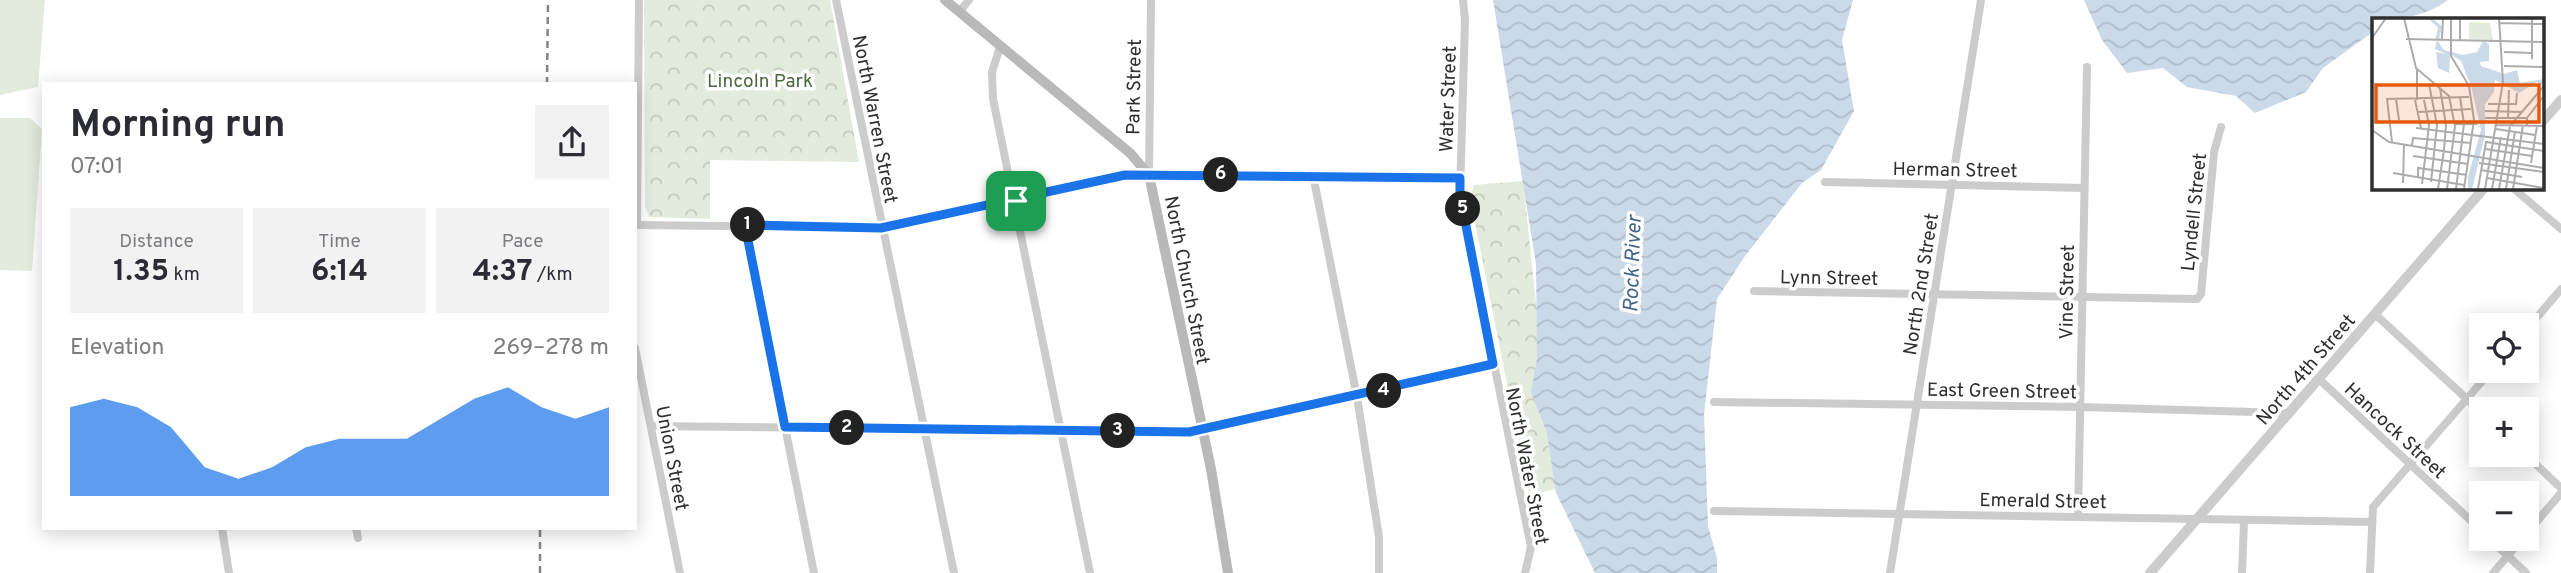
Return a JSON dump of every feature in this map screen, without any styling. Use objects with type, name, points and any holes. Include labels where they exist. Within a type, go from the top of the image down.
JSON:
[{"type":"main road","name":"North Church Street","points":[[945,0],[1130,153],[1149,174],[1228,573]]},
{"type":"street","points":[[637,150],[639,0]]},
{"type":"street","name":"North Warren Street","points":[[836,0],[954,573]]},
{"type":"street","points":[[959,12],[969,0]]},
{"type":"street","name":"Park Street","points":[[1149,174],[1151,0]]},
{"type":"street","name":"Water Street","points":[[1463,0],[1465,20],[1460,195],[1493,364]]},
{"type":"street","name":"North 2nd Street","points":[[1889,573],[1981,0]]},
{"type":"street","points":[[1000,47],[994,64],[992,88],[1090,573]]},
{"type":"street","name":"Vine Street","points":[[2078,517],[2087,67]]},
{"type":"street","points":[[2544,120],[2561,100]]},
{"type":"street","name":"Lyndell Street","points":[[2197,299],[2201,294],[2214,152],[2221,127]]},
{"type":"street","points":[[637,225],[881,228],[1016,201],[1125,175],[1460,178]]},
{"type":"street","points":[[1313,175],[1357,397],[1379,537],[1378,573]]},
{"type":"street","name":"Herman Street","points":[[1825,183],[2084,188]]},
{"type":"street","name":"North 4th Street","points":[[2150,573],[2483,189]]},
{"type":"street","points":[[2514,189],[2561,229]]},
{"type":"street","points":[[745,225],[814,573]]},
{"type":"street","points":[[2539,315],[2561,289]]},
{"type":"street","name":"Lynn Street","points":[[1754,291],[2197,299]]},
{"type":"street","points":[[2376,315],[2467,399]]},
{"type":"street","name":"Union Street","points":[[637,358],[680,573]]},
{"type":"street","points":[[651,426],[1200,430],[1357,397],[1493,364]]},
{"type":"street","name":"North Water Street","points":[[1493,364],[1531,547],[1525,573]]},
{"type":"street","name":"Hancock Street","points":[[2320,380],[2469,519]]},
{"type":"street","points":[[2370,573],[2373,507],[2481,383]]},
{"type":"street","name":"East Green Street","points":[[1714,402],[2289,413]]},
{"type":"street","points":[[2538,467],[2561,490],[2539,518]]},
{"type":"street","name":"Emerald Street","points":[[1714,511],[2372,522]]},
{"type":"street","points":[[2242,573],[2244,521]]},
{"type":"street","points":[[222,530],[229,573]]},
{"type":"street","points":[[356,530],[358,538]]},
{"type":"street","points":[[2503,551],[2526,573]]},
{"type":"street","points":[[2493,573],[2512,551]]},
{"type":"green space","points":[[0,0],[45,0],[38,87],[0,95]]},
{"type":"green space","name":"Lincoln Park","points":[[644,0],[830,0],[859,162],[710,160],[710,219],[649,217],[645,207]]},
{"type":"green space","points":[[0,118],[30,118],[42,129],[32,271],[0,270]]},
{"type":"green space","points":[[1523,181],[1556,489],[1529,495],[1470,197],[1474,185]]},
{"type":"water","name":"Rock River","points":[[1493,0],[1853,0],[1842,40],[1854,111],[1821,170],[1802,183],[1745,256],[1717,299],[1704,414],[1708,526],[1717,558],[1717,573],[1595,573],[1556,493],[1547,433],[1531,392],[1537,359],[1536,264]]},
{"type":"water","points":[[2084,0],[2448,0],[2413,16],[2372,18],[2372,32],[2323,68],[2306,92],[2255,113],[2236,96],[2187,87],[2163,68],[2127,73],[2102,40]]},
{"type":"railway","points":[[547,82],[548,0]]},
{"type":"railway","points":[[540,530],[540,573]]},
{"type":"route","points":[[1125,175],[1460,178],[1460,195],[1493,364],[1357,397],[1189,432],[785,427],[745,225],[881,228],[1016,201],[1125,175]]}]
